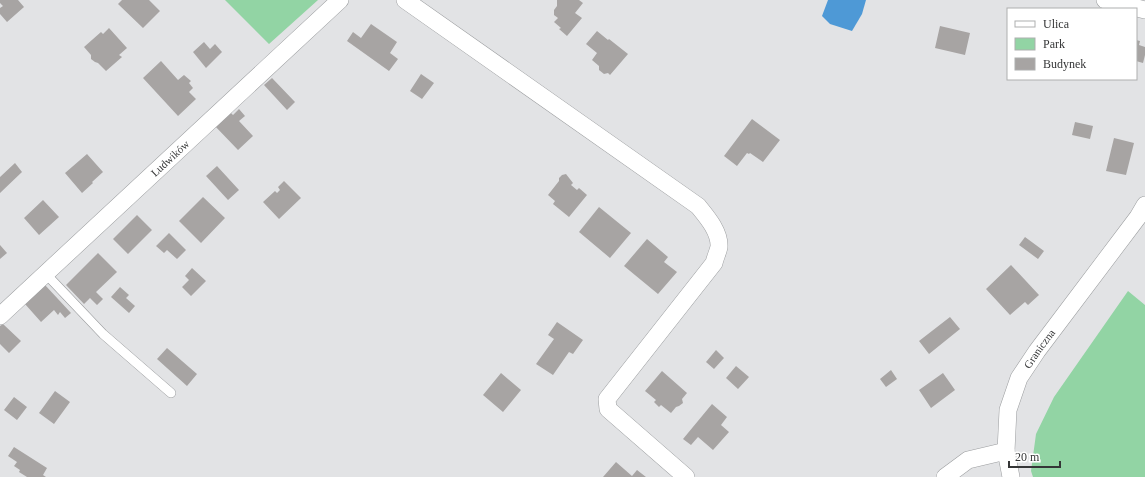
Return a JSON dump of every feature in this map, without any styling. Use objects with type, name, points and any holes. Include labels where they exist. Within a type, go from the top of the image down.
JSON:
[{"type":"street","name":"Ludwików","points":[[0,316],[340,0]]},
{"type":"street","points":[[405,0],[698,206],[710,222],[716,234],[719,246],[714,263],[607,399],[608,409],[686,477]]},
{"type":"street","points":[[1105,0],[1145,10]]},
{"type":"street","name":"Graniczna","points":[[1011,477],[1006,451],[1008,410],[1019,378],[1037,351],[1138,217],[1145,204]]},
{"type":"street","points":[[944,477],[968,460],[1006,451]]},
{"type":"lane","points":[[46,274],[103,334],[171,393]]},
{"type":"green space","points":[[225,0],[318,0],[269,44]]},
{"type":"green space","points":[[1128,291],[1145,305],[1145,477],[1033,477],[1031,471],[1036,434],[1054,397]]},
{"type":"water","points":[[828,0],[866,0],[862,14],[852,31],[830,24],[822,16]]},
{"type":"building","points":[[0,0],[18,0],[24,7],[7,22],[0,14],[0,8],[3,6],[0,3]]},
{"type":"building","points":[[122,0],[149,0],[160,11],[143,28],[118,4]]},
{"type":"building","points":[[557,0],[579,0],[583,3],[575,13],[582,18],[567,36],[554,22],[558,18],[554,15]]},
{"type":"building","points":[[371,24],[397,42],[390,53],[398,59],[389,71],[347,41],[353,32],[361,38]]},
{"type":"building","points":[[940,26],[970,33],[965,55],[935,48]]},
{"type":"building","points":[[109,28],[127,48],[119,55],[122,57],[106,71],[98,63],[91,59],[91,55],[84,47],[101,32],[103,34]]},
{"type":"building","points":[[597,31],[628,54],[610,75],[608,73],[604,74],[599,70],[599,66],[592,60],[597,53],[586,44]]},
{"type":"building","points":[[1137,40],[1140,41],[1139,45],[1145,47],[1143,63],[1137,61]]},
{"type":"building","points":[[204,42],[210,49],[215,44],[222,52],[206,68],[193,52]]},
{"type":"building","points":[[161,61],[178,80],[184,75],[191,81],[189,83],[193,88],[189,92],[196,99],[178,116],[143,78]]},
{"type":"building","points":[[421,74],[434,83],[422,99],[410,91]]},
{"type":"building","points":[[272,78],[295,102],[287,110],[264,85]]},
{"type":"building","points":[[239,109],[245,116],[239,121],[253,136],[238,150],[213,124],[228,110],[233,115]]},
{"type":"building","points":[[752,119],[780,140],[763,162],[750,153],[747,153],[737,166],[724,156]]},
{"type":"building","points":[[1075,122],[1093,126],[1090,139],[1072,135]]},
{"type":"building","points":[[1114,138],[1134,143],[1126,175],[1106,171]]},
{"type":"building","points":[[87,154],[103,172],[82,193],[65,173]]},
{"type":"building","points":[[15,163],[22,172],[0,193],[0,177]]},
{"type":"building","points":[[217,166],[239,190],[228,200],[206,176]]},
{"type":"building","points":[[566,174],[573,183],[571,185],[577,190],[579,188],[587,195],[569,217],[553,204],[555,201],[548,195],[559,181],[559,178]]},
{"type":"building","points":[[284,181],[301,198],[279,219],[263,202],[275,191],[277,193],[280,190],[278,187]]},
{"type":"building","points":[[203,197],[225,218],[201,243],[179,221]]},
{"type":"building","points":[[43,200],[59,217],[39,235],[24,218]]},
{"type":"building","points":[[599,207],[631,233],[610,258],[579,232]]},
{"type":"building","points":[[137,215],[152,230],[128,254],[113,239]]},
{"type":"building","points":[[169,233],[186,250],[177,259],[167,250],[164,253],[156,246]]},
{"type":"building","points":[[1025,237],[1044,251],[1038,259],[1019,245]]},
{"type":"building","points":[[647,239],[668,257],[664,262],[677,272],[658,294],[624,266]]},
{"type":"building","points":[[0,245],[7,253],[0,259]]},
{"type":"building","points":[[98,253],[117,272],[96,292],[103,299],[97,305],[90,298],[84,304],[66,285]]},
{"type":"building","points":[[1011,265],[1039,295],[1028,305],[1025,302],[1010,315],[986,289]]},
{"type":"building","points":[[192,268],[206,281],[191,296],[182,287],[189,280],[185,276]]},
{"type":"building","points":[[45,285],[71,313],[65,318],[60,312],[58,315],[54,310],[41,322],[25,304]]},
{"type":"building","points":[[120,287],[129,295],[126,298],[135,306],[129,313],[111,297]]},
{"type":"building","points":[[950,317],[960,329],[929,354],[919,341]]},
{"type":"building","points":[[557,322],[583,340],[573,354],[569,352],[553,375],[536,364],[554,339],[548,335]]},
{"type":"building","points":[[3,324],[21,341],[9,353],[0,344],[0,326]]},
{"type":"building","points":[[167,348],[197,374],[187,386],[157,359]]},
{"type":"building","points":[[716,350],[724,358],[714,369],[706,362]]},
{"type":"building","points":[[736,366],[749,377],[738,389],[726,378]]},
{"type":"building","points":[[891,370],[897,379],[886,387],[880,379]]},
{"type":"building","points":[[662,371],[687,393],[682,399],[683,403],[676,407],[671,413],[661,405],[659,407],[654,402],[656,400],[645,391]]},
{"type":"building","points":[[501,373],[521,390],[503,412],[483,395]]},
{"type":"building","points":[[943,373],[955,390],[931,408],[919,390]]},
{"type":"building","points":[[55,391],[70,402],[54,424],[39,413]]},
{"type":"building","points":[[14,397],[27,407],[17,420],[4,410]]},
{"type":"building","points":[[712,404],[727,417],[721,425],[729,432],[713,450],[698,437],[691,445],[683,439]]},
{"type":"building","points":[[14,447],[47,468],[43,475],[46,477],[27,477],[19,472],[20,470],[14,466],[17,462],[8,456]]},
{"type":"building","points":[[616,462],[632,476],[637,470],[646,477],[603,477]]}]
